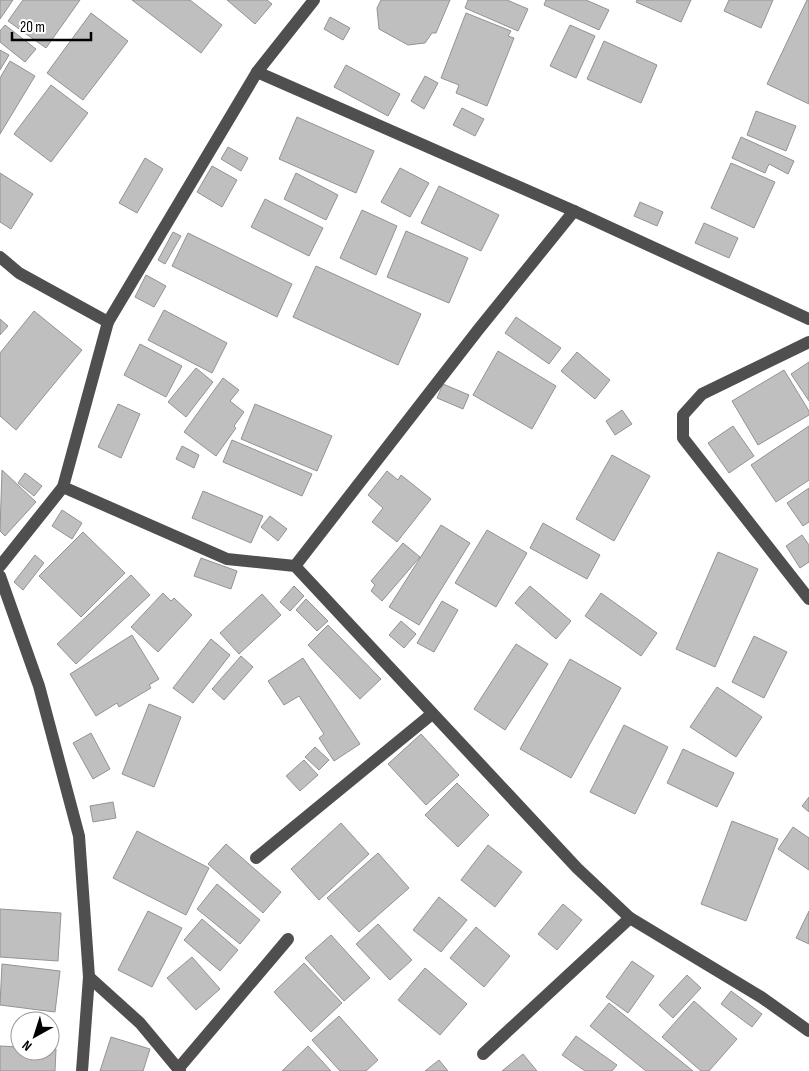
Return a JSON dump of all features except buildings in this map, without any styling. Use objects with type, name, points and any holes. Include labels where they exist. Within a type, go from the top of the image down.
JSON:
[{"type":"street","points":[[0,566],[63,486],[108,322],[257,72],[314,0]]},
{"type":"street","points":[[257,72],[574,211],[809,319]]},
{"type":"street","points":[[295,566],[478,330],[574,211]]},
{"type":"street","points":[[0,257],[19,273],[108,322]]},
{"type":"street","points":[[809,342],[702,394],[683,415],[683,438],[809,599]]},
{"type":"street","points":[[63,486],[226,559],[295,566],[577,868],[630,918],[761,997],[809,1031]]},
{"type":"street","points":[[0,576],[39,686],[79,836],[89,977],[82,1071]]},
{"type":"street","points":[[256,858],[432,714]]},
{"type":"street","points":[[483,1054],[630,918]]},
{"type":"street","points":[[89,977],[140,1023],[179,1070],[288,939]]}]
